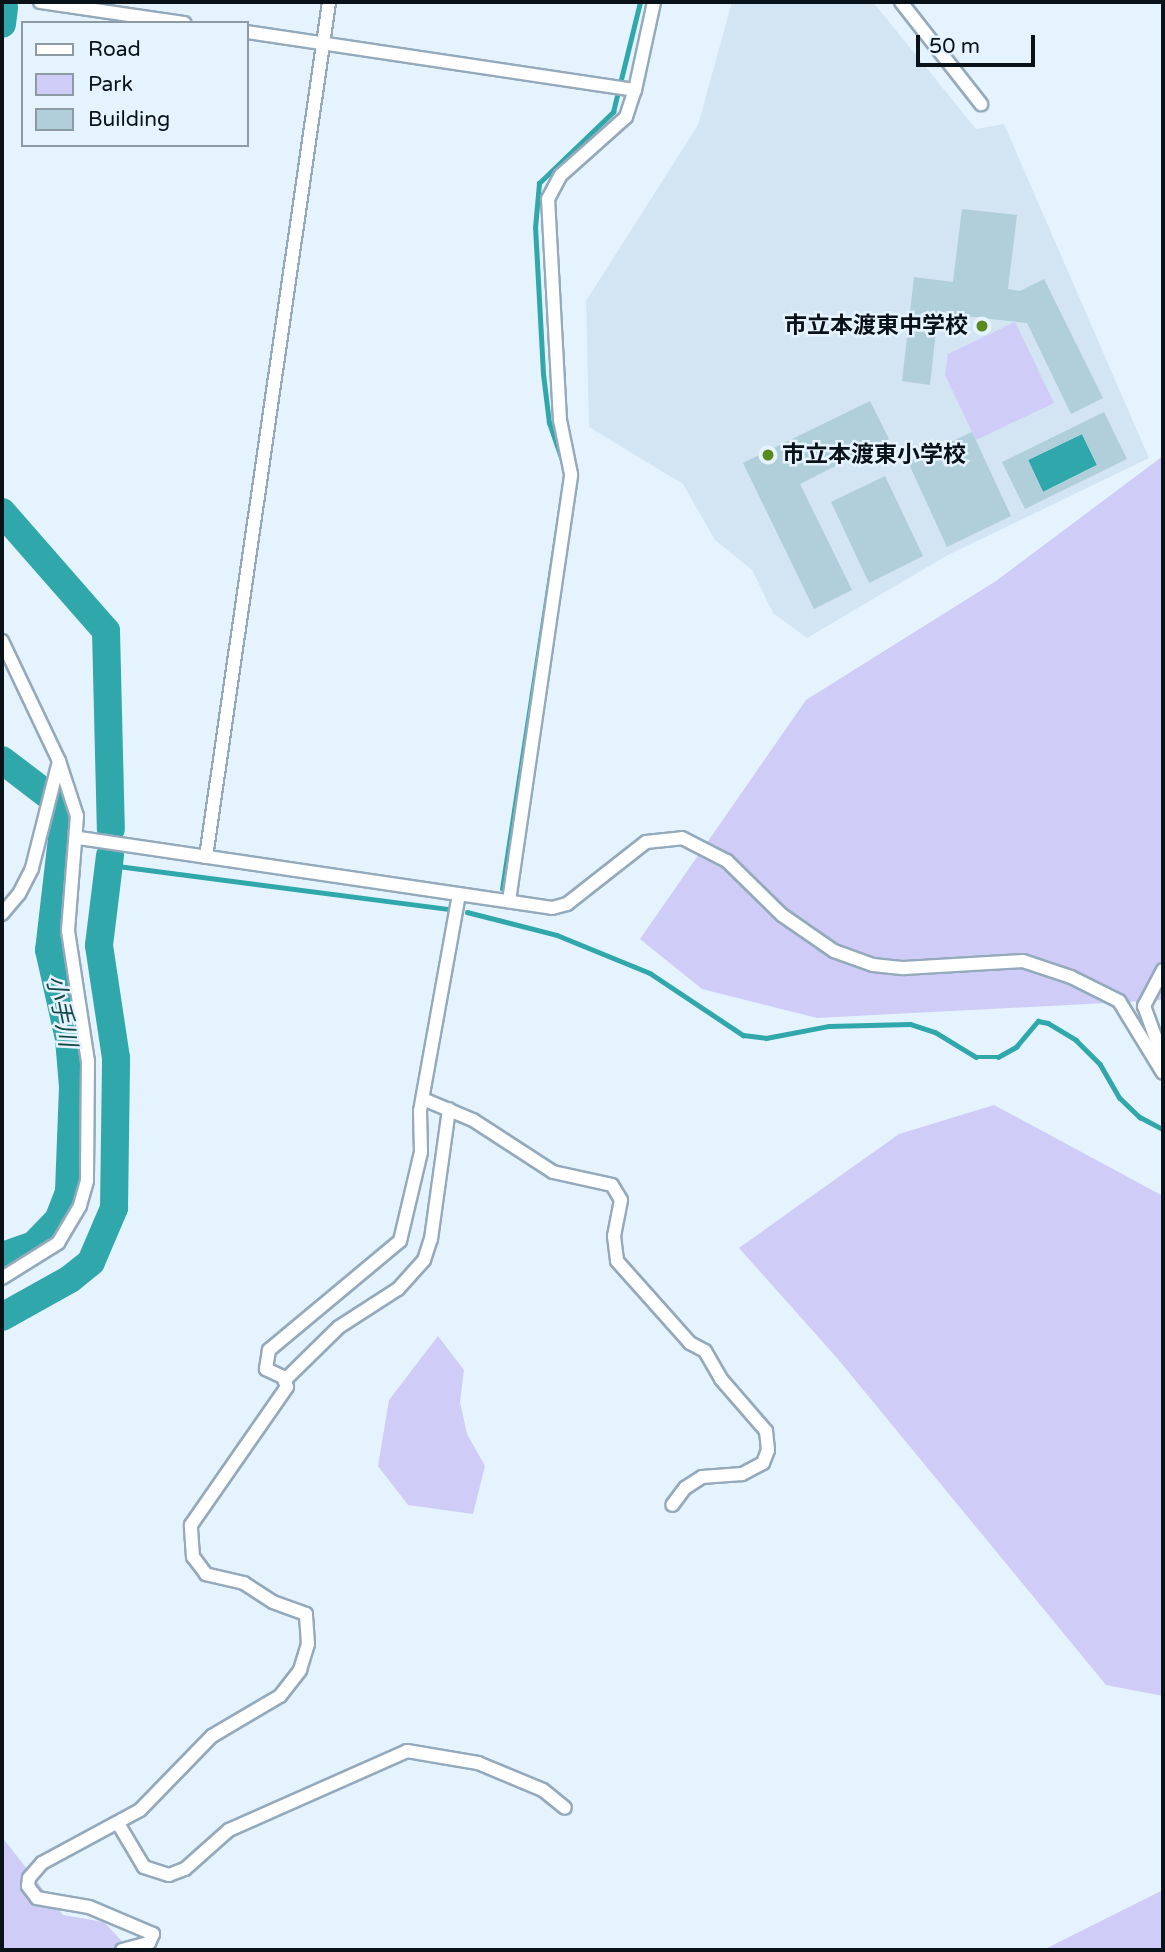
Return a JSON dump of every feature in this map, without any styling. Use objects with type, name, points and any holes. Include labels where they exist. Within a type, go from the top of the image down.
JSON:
[{"type":"street","points":[[40,2],[170,21]]},
{"type":"street","points":[[206,857],[329,2]]},
{"type":"street","points":[[509,901],[571,474],[560,420],[548,199],[561,176],[626,117],[627,88],[654,2]]},
{"type":"street","points":[[901,2],[981,104]]},
{"type":"street","points":[[248,32],[627,88]]},
{"type":"street","points":[[2,641],[71,791],[79,838],[68,931],[88,1061],[87,1181],[72,1226],[58,1243],[2,1279]]},
{"type":"street","points":[[2,914],[19,894],[32,868],[59,761]]},
{"type":"street","points":[[79,838],[552,908],[567,904],[646,842],[682,838],[727,861],[782,915],[834,951],[873,965],[904,968],[1023,961],[1071,977],[1119,1001],[1163,1073]]},
{"type":"street","points":[[286,1380],[266,1369],[269,1350],[400,1241],[421,1152],[424,1099],[459,894]]},
{"type":"street","points":[[1163,970],[1144,1006],[1163,1058]]},
{"type":"street","points":[[424,1099],[449,1109],[552,1172],[612,1185],[621,1200],[614,1236],[617,1261],[690,1343],[705,1351],[721,1379],[766,1430],[768,1450],[763,1463],[742,1474],[702,1478],[685,1488],[672,1505]]},
{"type":"street","points":[[122,1950],[149,1943],[153,1934],[89,1907],[37,1898],[27,1886],[32,1872],[42,1863],[119,1825],[148,1804],[212,1736],[280,1696],[306,1656],[306,1614],[273,1602],[244,1583],[206,1574],[193,1557],[191,1525],[283,1394],[286,1380],[339,1326],[398,1289],[424,1261],[433,1226],[449,1109]]},
{"type":"street","points":[[119,1825],[144,1867],[169,1875],[185,1869],[229,1830],[407,1751],[478,1762],[543,1790],[565,1808]]},
{"type":"shaded area","points":[[732,2],[873,2],[976,129],[1004,124],[1149,458],[946,556],[807,638],[773,613],[752,570],[715,540],[683,484],[589,427],[586,301],[698,125]]},
{"type":"shaded area","points":[[1082,434],[1097,465],[1043,492],[1028,460]]},
{"type":"green space","points":[[1015,322],[1054,403],[976,440],[945,375],[948,354]]},
{"type":"green space","points":[[1163,456],[1163,1000],[817,1018],[702,989],[640,939],[806,700],[996,581]]},
{"type":"green space","points":[[994,1105],[1163,1196],[1163,1696],[1106,1685],[837,1358],[739,1248],[899,1134]]},
{"type":"green space","points":[[438,1336],[464,1370],[460,1402],[467,1434],[485,1466],[473,1514],[408,1505],[378,1466],[389,1400]]},
{"type":"green space","points":[[2,1837],[63,1915],[104,1922],[130,1950],[2,1950]]},
{"type":"green space","points":[[1161,1891],[1163,1950],[1043,1950]]},
{"type":"building","points":[[962,209],[1017,215],[1008,289],[1020,291],[1044,279],[1103,398],[1071,414],[1027,323],[938,313],[930,385],[902,381],[914,277],[953,282]]},
{"type":"building","points":[[870,401],[889,439],[800,484],[852,590],[814,609],[743,463]]},
{"type":"building","points":[[1104,412],[1127,459],[1025,509],[1002,462]],"holes":[[[1082,434],[1097,465],[1043,492],[1028,460]]]},
{"type":"building","points":[[972,432],[1011,516],[947,547],[908,462]]},
{"type":"building","points":[[885,476],[923,556],[869,583],[831,502]]},
{"type":"waterway","points":[[564,466],[549,423],[543,374],[535,228],[539,183],[613,112],[640,2]]},
{"type":"waterway","points":[[2,24],[4,7]]},
{"type":"waterway","points":[[502,889],[565,475]]},
{"type":"waterway","points":[[2,512],[106,631],[111,829]]},
{"type":"waterway","name":"小手川","points":[[2,760],[57,802],[64,821],[49,950],[69,1039],[73,1087],[69,1192],[58,1220],[34,1245],[2,1256]]},
{"type":"waterway","points":[[2,1317],[70,1279],[91,1262],[114,1208],[116,1058],[99,945],[110,856]]},
{"type":"waterway","points":[[110,865],[449,909]]},
{"type":"waterway","points":[[467,912],[557,935],[650,973],[743,1035],[766,1038],[829,1026],[910,1024],[935,1032],[976,1057],[998,1057],[1016,1047],[1038,1021],[1048,1023],[1076,1040],[1100,1064],[1120,1098],[1140,1117],[1163,1129]]},
{"type":"place","name":"市立本渡東中学校","points":[[982,326]]},
{"type":"place","name":"市立本渡東小学校","points":[[768,455]]}]
